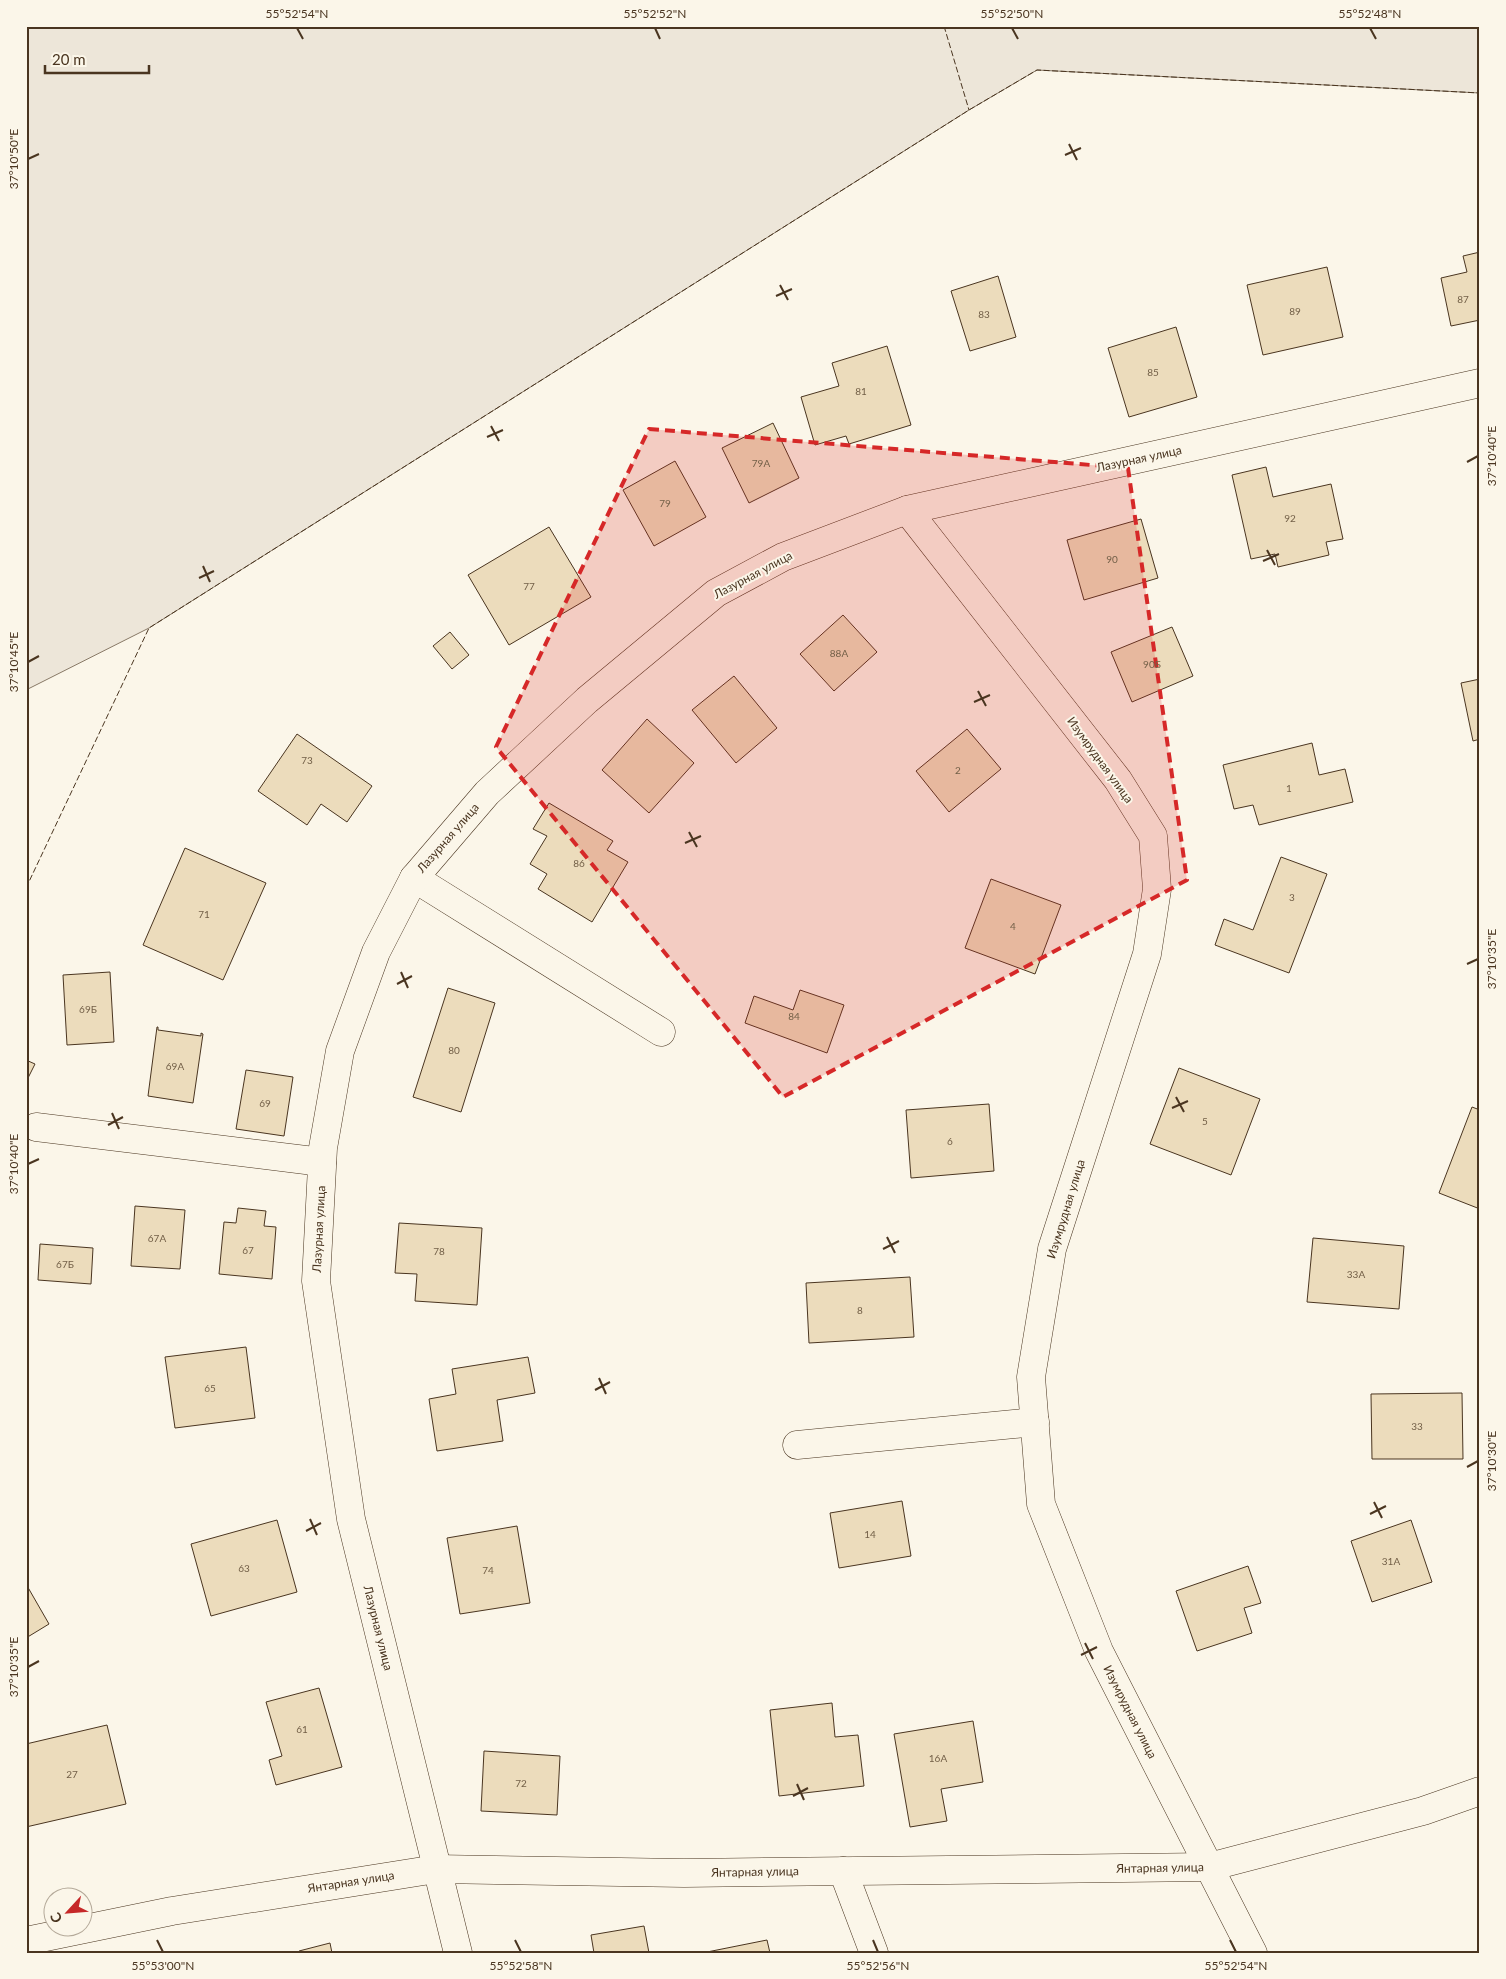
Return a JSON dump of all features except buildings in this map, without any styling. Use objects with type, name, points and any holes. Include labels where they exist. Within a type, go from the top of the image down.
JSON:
[{"type":"street","name":"Лазурная улица","points":[[458,1953],[351,1519],[316,1281],[323,1148],[340,1051],[376,952],[414,878],[487,793],[587,700],[716,593],[783,557],[907,510],[1480,383]]},
{"type":"street","name":"Изумрудная улица","points":[[907,510],[1118,780],[1153,836],[1157,889],[1147,954],[1052,1249],[1031,1377],[1041,1504],[1099,1651],[1253,1953]]},
{"type":"street","points":[[414,878],[661,1032]]},
{"type":"street","points":[[36,1127],[322,1162]]},
{"type":"street","points":[[797,1445],[1035,1422]]},
{"type":"street","name":"Янтарная улица","points":[[26,1941],[172,1911],[436,1869],[684,1873],[1208,1867],[1423,1811],[1480,1791]]},
{"type":"street","points":[[843,1871],[874,1953]]},
{"type":"highlighted area","points":[[649,429],[1128,468],[1187,880],[783,1097],[496,747]]},
{"type":"shaded area","points":[[26,26],[1480,26],[1480,93],[1037,70],[969,110],[149,628],[26,690]]},
{"type":"fence","points":[[944,26],[969,110]]},
{"type":"fence","points":[[26,888],[149,628],[969,110],[1037,70],[1480,93]]}]
